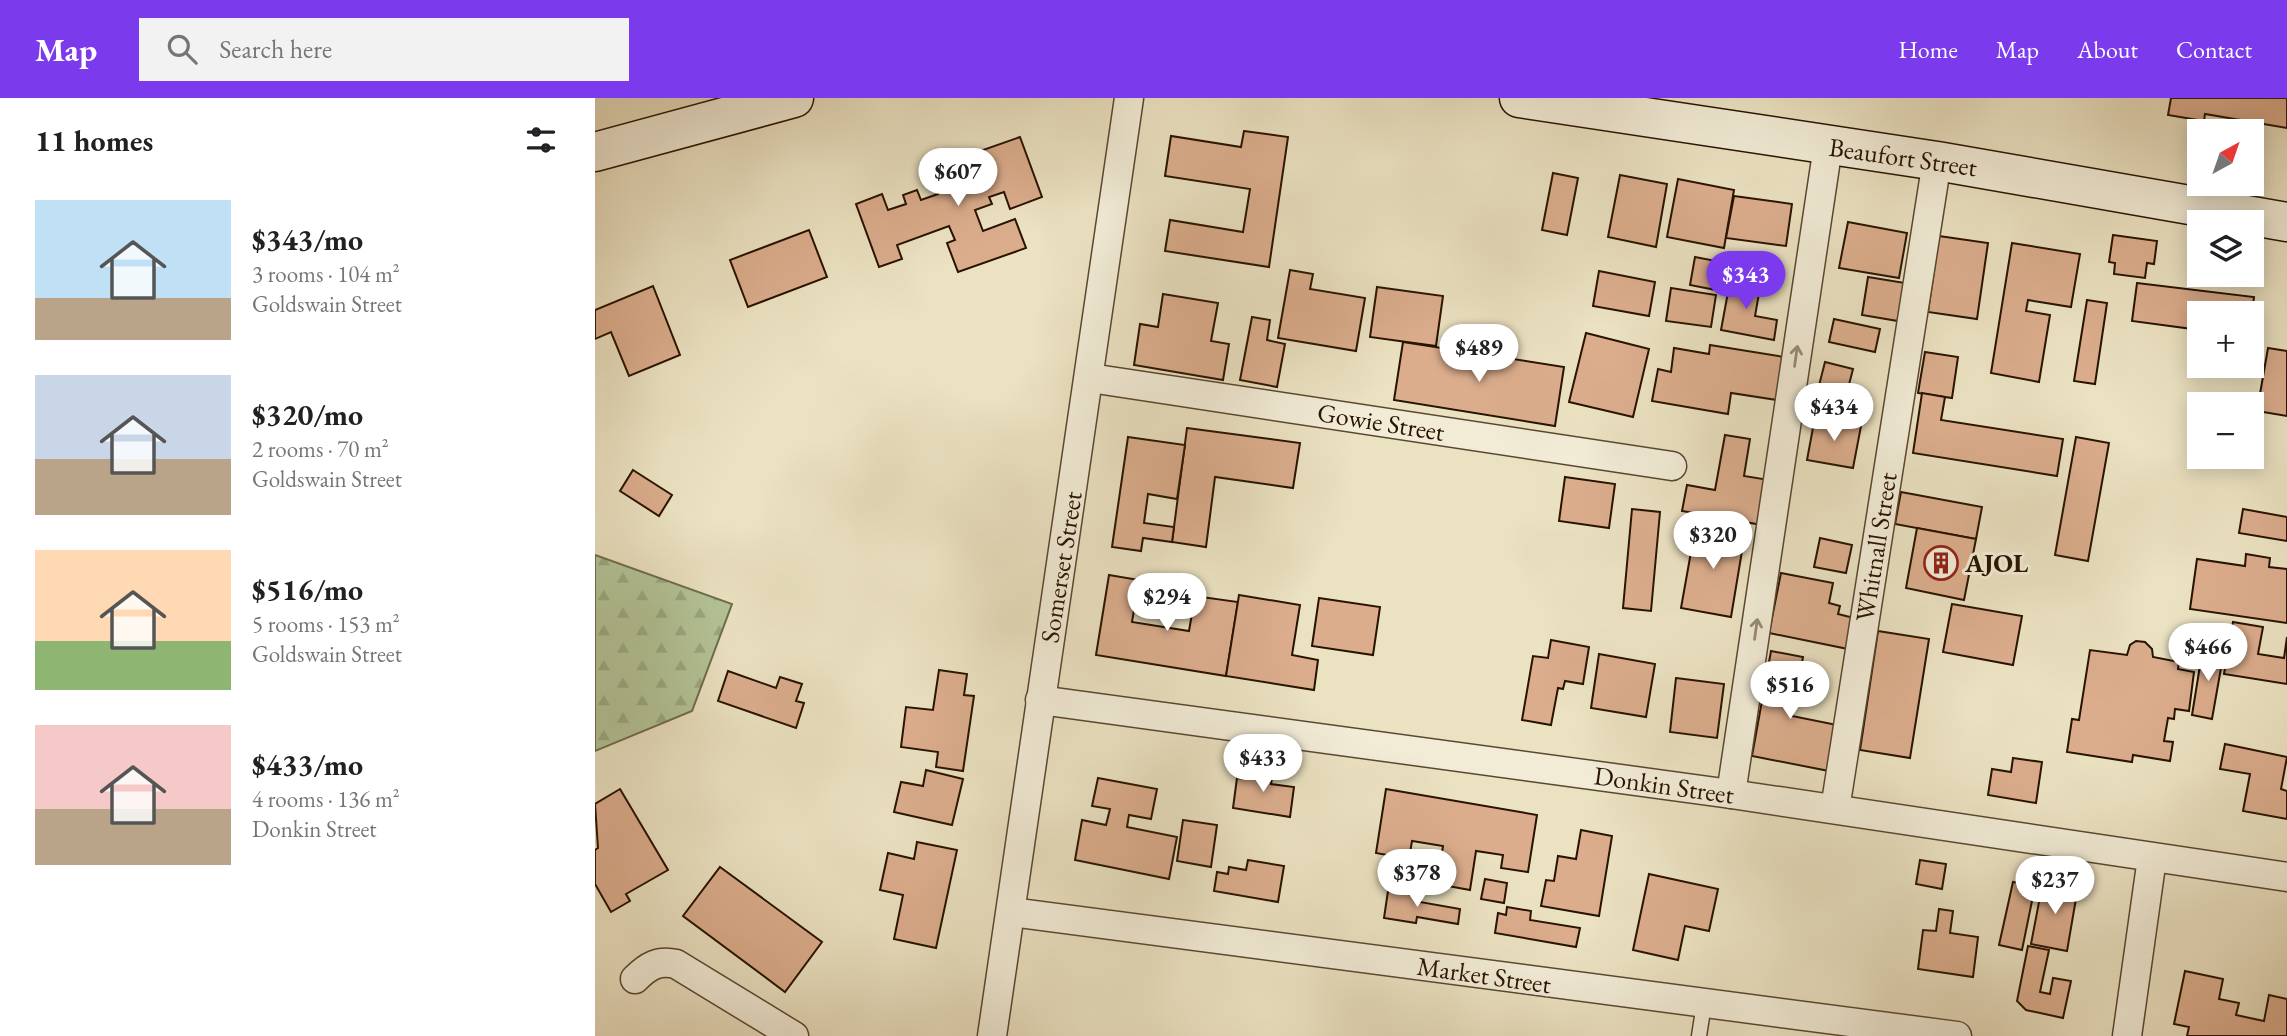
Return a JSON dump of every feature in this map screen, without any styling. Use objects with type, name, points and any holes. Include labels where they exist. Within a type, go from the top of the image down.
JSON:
[{"type":"main road","points":[[595,152],[794,98]]},
{"type":"main road","name":"Beaufort Street","points":[[1519,98],[1937,161],[2287,222]]},
{"type":"street","name":"Somerset Street","points":[[992,1036],[1129,98]]},
{"type":"street","points":[[1731,794],[1828,146]]},
{"type":"street","name":"Whitnall Street","points":[[1835,809],[1937,161]]},
{"type":"street","name":"Gowie Street","points":[[1090,378],[1672,466]]},
{"type":"street","name":"Donkin Street","points":[[1040,700],[1731,794],[2152,859],[2287,877]]},
{"type":"street","points":[[2127,1036],[2152,859]]},
{"type":"street","name":"Market Street","points":[[1012,912],[1957,1036]]},
{"type":"street","points":[[635,979],[647,968],[663,961],[676,964],[794,1036]]},
{"type":"lane","points":[[1699,1036],[1704,1004]]},
{"type":"green space","points":[[595,555],[732,604],[692,711],[595,751]]},
{"type":"building","points":[[2171,98],[2287,98],[2287,128],[2265,124],[2265,119],[2234,119],[2205,114],[2204,119],[2192,119],[2168,115]]},
{"type":"building","points":[[1244,131],[1288,137],[1269,267],[1165,251],[1170,220],[1243,232],[1250,189],[1165,176],[1171,136],[1241,147]]},
{"type":"building","points":[[1020,137],[1042,197],[1010,209],[1004,192],[989,197],[992,204],[975,210],[983,231],[1015,219],[1026,248],[958,272],[947,243],[955,240],[949,226],[897,245],[902,259],[879,267],[856,204],[882,194],[888,210],[906,204],[903,195],[917,190],[921,200],[938,194],[935,183],[948,178],[943,164]]},
{"type":"building","points":[[1553,173],[1578,178],[1567,235],[1542,230]]},
{"type":"building","points":[[1620,175],[1667,184],[1656,247],[1608,237]]},
{"type":"building","points":[[1678,179],[1734,190],[1724,248],[1667,237]]},
{"type":"building","points":[[1734,196],[1792,204],[1786,246],[1726,238]]},
{"type":"building","points":[[1848,222],[1907,233],[1899,278],[1839,268]]},
{"type":"building","points":[[809,230],[827,277],[748,307],[730,260]]},
{"type":"building","points":[[2113,235],[2157,241],[2154,264],[2147,263],[2145,278],[2114,274],[2115,263],[2109,262]]},
{"type":"building","points":[[1939,236],[1988,243],[1977,319],[1928,312]]},
{"type":"building","points":[[2012,243],[2080,254],[2071,307],[2028,300],[2026,311],[2050,315],[2039,382],[1991,373]]},
{"type":"building","points":[[1695,257],[1726,263],[1721,291],[1690,285]]},
{"type":"building","points":[[1290,270],[1313,274],[1310,289],[1365,298],[1356,351],[1278,338]]},
{"type":"building","points":[[1599,271],[1655,282],[1649,316],[1593,306]]},
{"type":"building","points":[[1731,276],[1761,282],[1755,316],[1777,320],[1774,340],[1721,330]]},
{"type":"building","points":[[1868,277],[1905,283],[1898,321],[1862,315]]},
{"type":"building","points":[[2137,283],[2254,297],[2254,301],[2187,301],[2187,328],[2132,321]]},
{"type":"building","points":[[653,286],[680,355],[629,376],[611,332],[595,339],[595,310]]},
{"type":"building","points":[[1377,287],[1443,296],[1436,346],[1370,337]]},
{"type":"building","points":[[1671,288],[1716,295],[1711,327],[1666,321]]},
{"type":"building","points":[[1163,294],[1218,303],[1211,341],[1229,344],[1223,380],[1134,365],[1140,324],[1158,327]]},
{"type":"building","points":[[2087,300],[2107,303],[2095,384],[2074,381]]},
{"type":"building","points":[[1252,317],[1270,320],[1267,340],[1285,344],[1277,387],[1240,380]]},
{"type":"building","points":[[1834,319],[1880,329],[1875,352],[1829,342]]},
{"type":"building","points":[[1586,333],[1649,349],[1633,417],[1569,402]]},
{"type":"building","points":[[1403,342],[1564,367],[1555,426],[1394,400]]},
{"type":"building","points":[[1710,345],[1784,357],[1777,400],[1731,393],[1728,414],[1652,401],[1658,369],[1671,372],[1674,348],[1709,354]]},
{"type":"building","points":[[2268,348],[2287,351],[2287,416],[2264,412],[2264,392],[2260,392]]},
{"type":"building","points":[[1925,352],[1958,357],[1952,398],[1918,393]]},
{"type":"building","points":[[1825,362],[1853,369],[1842,412],[1814,405]]},
{"type":"building","points":[[1922,393],[1945,397],[1941,420],[2063,439],[2057,476],[1913,453]]},
{"type":"building","points":[[1815,417],[1861,426],[1853,468],[1807,460]]},
{"type":"building","points":[[1187,428],[1300,443],[1293,488],[1215,477],[1206,547],[1172,542]]},
{"type":"building","points":[[1725,435],[1750,439],[1744,476],[1769,480],[1762,525],[1682,511],[1687,485],[1715,490]]},
{"type":"building","points":[[1128,437],[1185,445],[1177,499],[1148,494],[1144,523],[1174,527],[1172,542],[1143,538],[1141,551],[1112,547]]},
{"type":"building","points":[[2076,437],[2109,443],[2088,561],[2055,555]]},
{"type":"building","points":[[633,470],[672,495],[659,516],[620,491]]},
{"type":"building","points":[[1565,477],[1615,484],[1609,528],[1559,521]]},
{"type":"building","name":"AJOL","points":[[1901,492],[1982,507],[1976,539],[1895,524]]},
{"type":"building","points":[[1632,509],[1660,512],[1651,611],[1623,608]]},
{"type":"building","points":[[2243,509],[2287,517],[2287,541],[2239,533]]},
{"type":"building","points":[[1696,524],[1745,533],[1731,617],[1681,608]]},
{"type":"building","name":"AJOL","points":[[1917,528],[1976,539],[1964,600],[1906,588]]},
{"type":"building","points":[[1820,538],[1852,545],[1846,573],[1814,567]]},
{"type":"building","points":[[2246,554],[2270,558],[2269,567],[2287,569],[2287,623],[2190,609],[2197,559],[2245,566]]},
{"type":"building","points":[[1781,573],[1833,583],[1829,603],[1840,606],[1838,614],[1854,618],[1848,649],[1769,633]]},
{"type":"building","points":[[1109,575],[1139,580],[1132,622],[1189,631],[1195,596],[1238,602],[1226,676],[1096,655]]},
{"type":"building","points":[[1239,595],[1300,605],[1292,655],[1318,660],[1314,690],[1226,676]]},
{"type":"building","points":[[1319,598],[1380,607],[1373,655],[1312,646]]},
{"type":"building","points":[[1952,604],[2022,616],[2013,665],[1943,652]]},
{"type":"building","points":[[2233,622],[2263,627],[2258,654],[2284,658],[2287,637],[2287,684],[2224,674]]},
{"type":"building","points":[[1878,631],[1929,639],[1910,758],[1860,750]]},
{"type":"building","points":[[1551,640],[1589,647],[1583,684],[1565,681],[1563,689],[1558,688],[1551,725],[1522,720],[1533,656],[1548,658]]},
{"type":"building","points":[[2136,641],[2145,642],[2152,649],[2153,657],[2179,662],[2178,669],[2194,672],[2189,711],[2175,709],[2174,719],[2168,718],[2164,741],[2173,742],[2170,761],[2133,755],[2132,762],[2067,752],[2072,719],[2079,720],[2090,650],[2127,655],[2130,645]]},
{"type":"building","points":[[2203,647],[2224,651],[2212,719],[2192,715]]},
{"type":"building","points":[[1771,651],[1803,657],[1792,716],[1837,725],[1829,771],[1752,756]]},
{"type":"building","points":[[1599,654],[1655,664],[1646,717],[1591,708]]},
{"type":"building","points":[[939,670],[967,674],[964,695],[974,696],[963,771],[936,767],[938,752],[901,747],[906,707],[933,710]]},
{"type":"building","points":[[728,671],[776,688],[780,677],[802,684],[796,701],[804,703],[796,728],[718,701]]},
{"type":"building","points":[[1676,678],[1724,684],[1717,738],[1670,732]]},
{"type":"building","points":[[2225,744],[2287,757],[2281,789],[2287,791],[2287,819],[2243,811],[2250,774],[2220,769]]},
{"type":"building","points":[[2013,758],[2042,762],[2036,803],[1988,795],[1992,769],[2011,772]]},
{"type":"building","points":[[1245,768],[1273,772],[1271,784],[1294,787],[1290,817],[1233,808],[1237,778],[1243,779]]},
{"type":"building","points":[[926,770],[963,779],[952,825],[894,812],[901,782],[923,786]]},
{"type":"building","points":[[1098,778],[1157,789],[1151,819],[1129,815],[1127,827],[1177,837],[1169,879],[1075,860],[1082,820],[1106,825],[1110,809],[1092,806]]},
{"type":"building","points":[[620,789],[668,870],[626,894],[630,901],[611,912],[595,884],[595,850],[598,848],[595,804]]},
{"type":"building","points":[[1386,789],[1537,815],[1528,872],[1501,868],[1503,855],[1476,851],[1470,890],[1437,884],[1443,846],[1412,841],[1409,859],[1376,853]]},
{"type":"building","points":[[1183,820],[1217,825],[1211,867],[1177,861]]},
{"type":"building","points":[[1581,830],[1612,836],[1599,916],[1541,906],[1546,880],[1554,881],[1558,856],[1576,859]]},
{"type":"building","points":[[917,842],[957,850],[936,948],[894,939],[903,895],[880,890],[888,853],[914,859]]},
{"type":"building","points":[[1248,860],[1284,866],[1278,902],[1214,891],[1217,872],[1228,874],[1229,867],[1246,870]]},
{"type":"building","points":[[1920,860],[1946,864],[1942,889],[1916,884]]},
{"type":"building","points":[[720,867],[822,942],[785,992],[683,916]]},
{"type":"building","points":[[1649,874],[1718,889],[1709,931],[1685,926],[1678,960],[1633,950]]},
{"type":"building","points":[[1485,879],[1507,883],[1504,903],[1481,899]]},
{"type":"building","points":[[2043,881],[2078,887],[2067,951],[2031,944]]},
{"type":"building","points":[[2013,882],[2035,886],[2022,950],[1999,945]]},
{"type":"building","points":[[1388,891],[1421,896],[1420,902],[1460,909],[1458,924],[1417,917],[1416,923],[1384,918]]},
{"type":"building","points":[[1507,907],[1531,911],[1530,920],[1580,928],[1576,947],[1495,933],[1498,913],[1506,915]]},
{"type":"building","points":[[1939,909],[1953,911],[1950,933],[1978,937],[1973,977],[1918,969],[1923,930],[1936,931]]},
{"type":"building","points":[[2028,946],[2049,950],[2040,992],[2050,994],[2053,978],[2071,981],[2063,1018],[2026,1010],[2017,1001]]},
{"type":"building","points":[[2185,971],[2223,979],[2219,999],[2239,1003],[2236,1015],[2264,1021],[2269,995],[2287,999],[2287,1036],[2187,1036],[2189,1027],[2174,1024]]},
{"type":"place","name":"AJOL","points":[[1941,563]]}]
